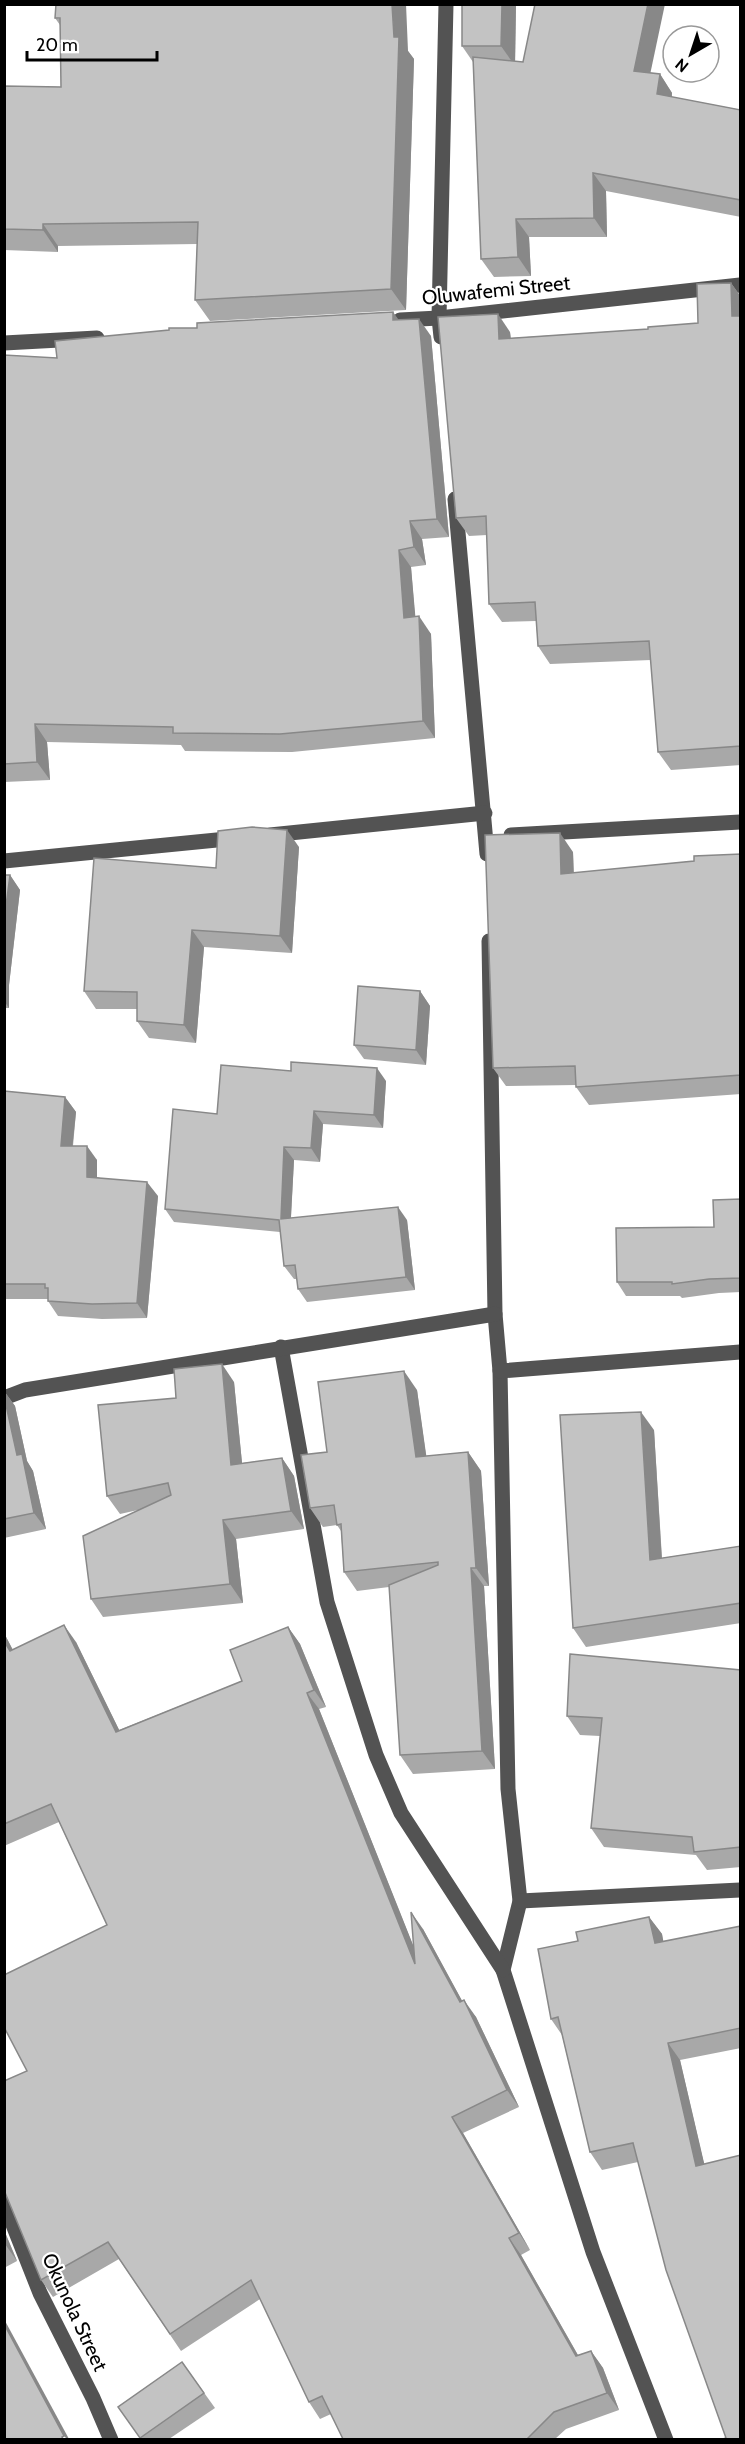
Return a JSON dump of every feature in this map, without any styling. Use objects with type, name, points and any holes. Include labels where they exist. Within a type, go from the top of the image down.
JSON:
[{"type":"street","points":[[442,353],[439,318],[446,4]]},
{"type":"street","name":"Oluwafemi Street","points":[[380,321],[439,318],[741,285]]},
{"type":"street","points":[[4,343],[110,337]]},
{"type":"street","points":[[454,483],[485,813],[488,872]]},
{"type":"street","points":[[4,861],[485,813]]},
{"type":"street","points":[[487,837],[741,822]]},
{"type":"street","points":[[489,920],[495,1314],[500,1371],[507,1789],[520,1901],[503,1970]]},
{"type":"street","points":[[4,1398],[25,1390],[495,1314]]},
{"type":"street","points":[[281,1347],[327,1602],[376,1755],[401,1813],[503,1970],[593,2252],[666,2439]]},
{"type":"street","points":[[500,1371],[741,1352]]},
{"type":"street","points":[[520,1901],[741,1890]]},
{"type":"street","name":"Okunola Street","points":[[4,2202],[40,2294],[93,2398],[111,2439]]},
{"type":"building","points":[[56,4],[392,4],[394,37],[399,37],[391,289],[195,300],[198,222],[43,224],[43,230],[4,229],[4,86],[61,87],[60,18],[55,18]]},
{"type":"building","points":[[462,4],[502,4],[501,46],[462,46]]},
{"type":"building","points":[[535,4],[648,4],[634,71],[660,74],[657,94],[741,110],[741,200],[593,173],[594,218],[516,219],[518,257],[481,259],[473,57],[523,62]]},
{"type":"building","points":[[731,283],[732,316],[741,316],[741,746],[658,752],[649,641],[538,646],[535,602],[489,604],[486,516],[456,518],[438,317],[498,314],[499,339],[648,329],[648,327],[698,323],[697,284]]},
{"type":"building","points":[[393,312],[393,320],[419,319],[437,519],[410,521],[414,547],[399,550],[404,618],[419,616],[423,721],[280,734],[173,733],[173,727],[35,724],[37,762],[4,764],[4,355],[57,358],[55,341],[169,330],[169,328],[197,328],[197,323]]},
{"type":"building","points":[[252,827],[287,830],[280,936],[192,930],[184,1025],[137,1021],[137,992],[84,991],[94,858],[216,868],[218,831]]},
{"type":"building","points":[[560,833],[561,874],[694,861],[694,856],[741,854],[741,1075],[576,1087],[575,1066],[493,1068],[485,835]]},
{"type":"building","points":[[4,875],[10,875],[4,921]]},
{"type":"building","points":[[358,986],[420,991],[416,1050],[354,1045]]},
{"type":"building","points":[[291,1062],[377,1068],[374,1115],[314,1111],[311,1148],[284,1147],[281,1219],[398,1207],[406,1277],[298,1289],[295,1265],[284,1266],[279,1220],[165,1209],[173,1109],[217,1114],[221,1065],[291,1071]]},
{"type":"building","points":[[4,1091],[65,1097],[61,1146],[87,1146],[87,1177],[147,1182],[137,1303],[92,1304],[48,1301],[48,1288],[45,1288],[45,1284],[4,1284]]},
{"type":"building","points":[[741,1199],[741,1278],[672,1284],[672,1282],[617,1282],[616,1228],[714,1227],[713,1200]]},
{"type":"building","points":[[222,1364],[231,1465],[282,1458],[291,1511],[223,1520],[230,1584],[91,1599],[83,1536],[171,1495],[168,1483],[107,1496],[98,1405],[176,1398],[174,1369]]},
{"type":"building","points":[[404,1371],[416,1457],[468,1452],[476,1568],[471,1568],[482,1751],[400,1755],[389,1585],[438,1565],[438,1562],[344,1572],[341,1524],[337,1525],[334,1505],[310,1508],[301,1455],[327,1452],[318,1382]]},
{"type":"building","points":[[4,1396],[17,1455],[22,1454],[34,1513],[4,1519]]},
{"type":"building","points":[[641,1412],[650,1560],[741,1546],[741,1603],[573,1628],[560,1415]]},
{"type":"building","points":[[64,1625],[116,1732],[242,1681],[230,1650],[288,1627],[314,1690],[307,1693],[415,1964],[411,1912],[460,2002],[464,2000],[507,2090],[452,2117],[519,2233],[509,2238],[576,2356],[591,2351],[607,2393],[554,2412],[527,2439],[343,2439],[322,2396],[309,2402],[251,2280],[170,2334],[108,2242],[41,2280],[4,2190],[4,2081],[27,2071],[4,2027],[4,1975],[107,1925],[51,1804],[4,1824],[4,1641],[10,1651]]},
{"type":"building","points":[[570,1654],[741,1670],[741,1847],[694,1852],[692,1837],[591,1828],[602,1718],[567,1716]]},
{"type":"building","points":[[649,1917],[655,1943],[741,1926],[741,2028],[668,2043],[696,2166],[741,2155],[741,2439],[723,2439],[726,2438],[666,2270],[633,2143],[590,2152],[558,2017],[551,2019],[538,1949],[578,1941],[576,1932]]},
{"type":"building","points":[[4,2324],[64,2436],[63,2439],[4,2439]]},
{"type":"building","points":[[182,2362],[204,2393],[140,2438],[118,2407]]}]
